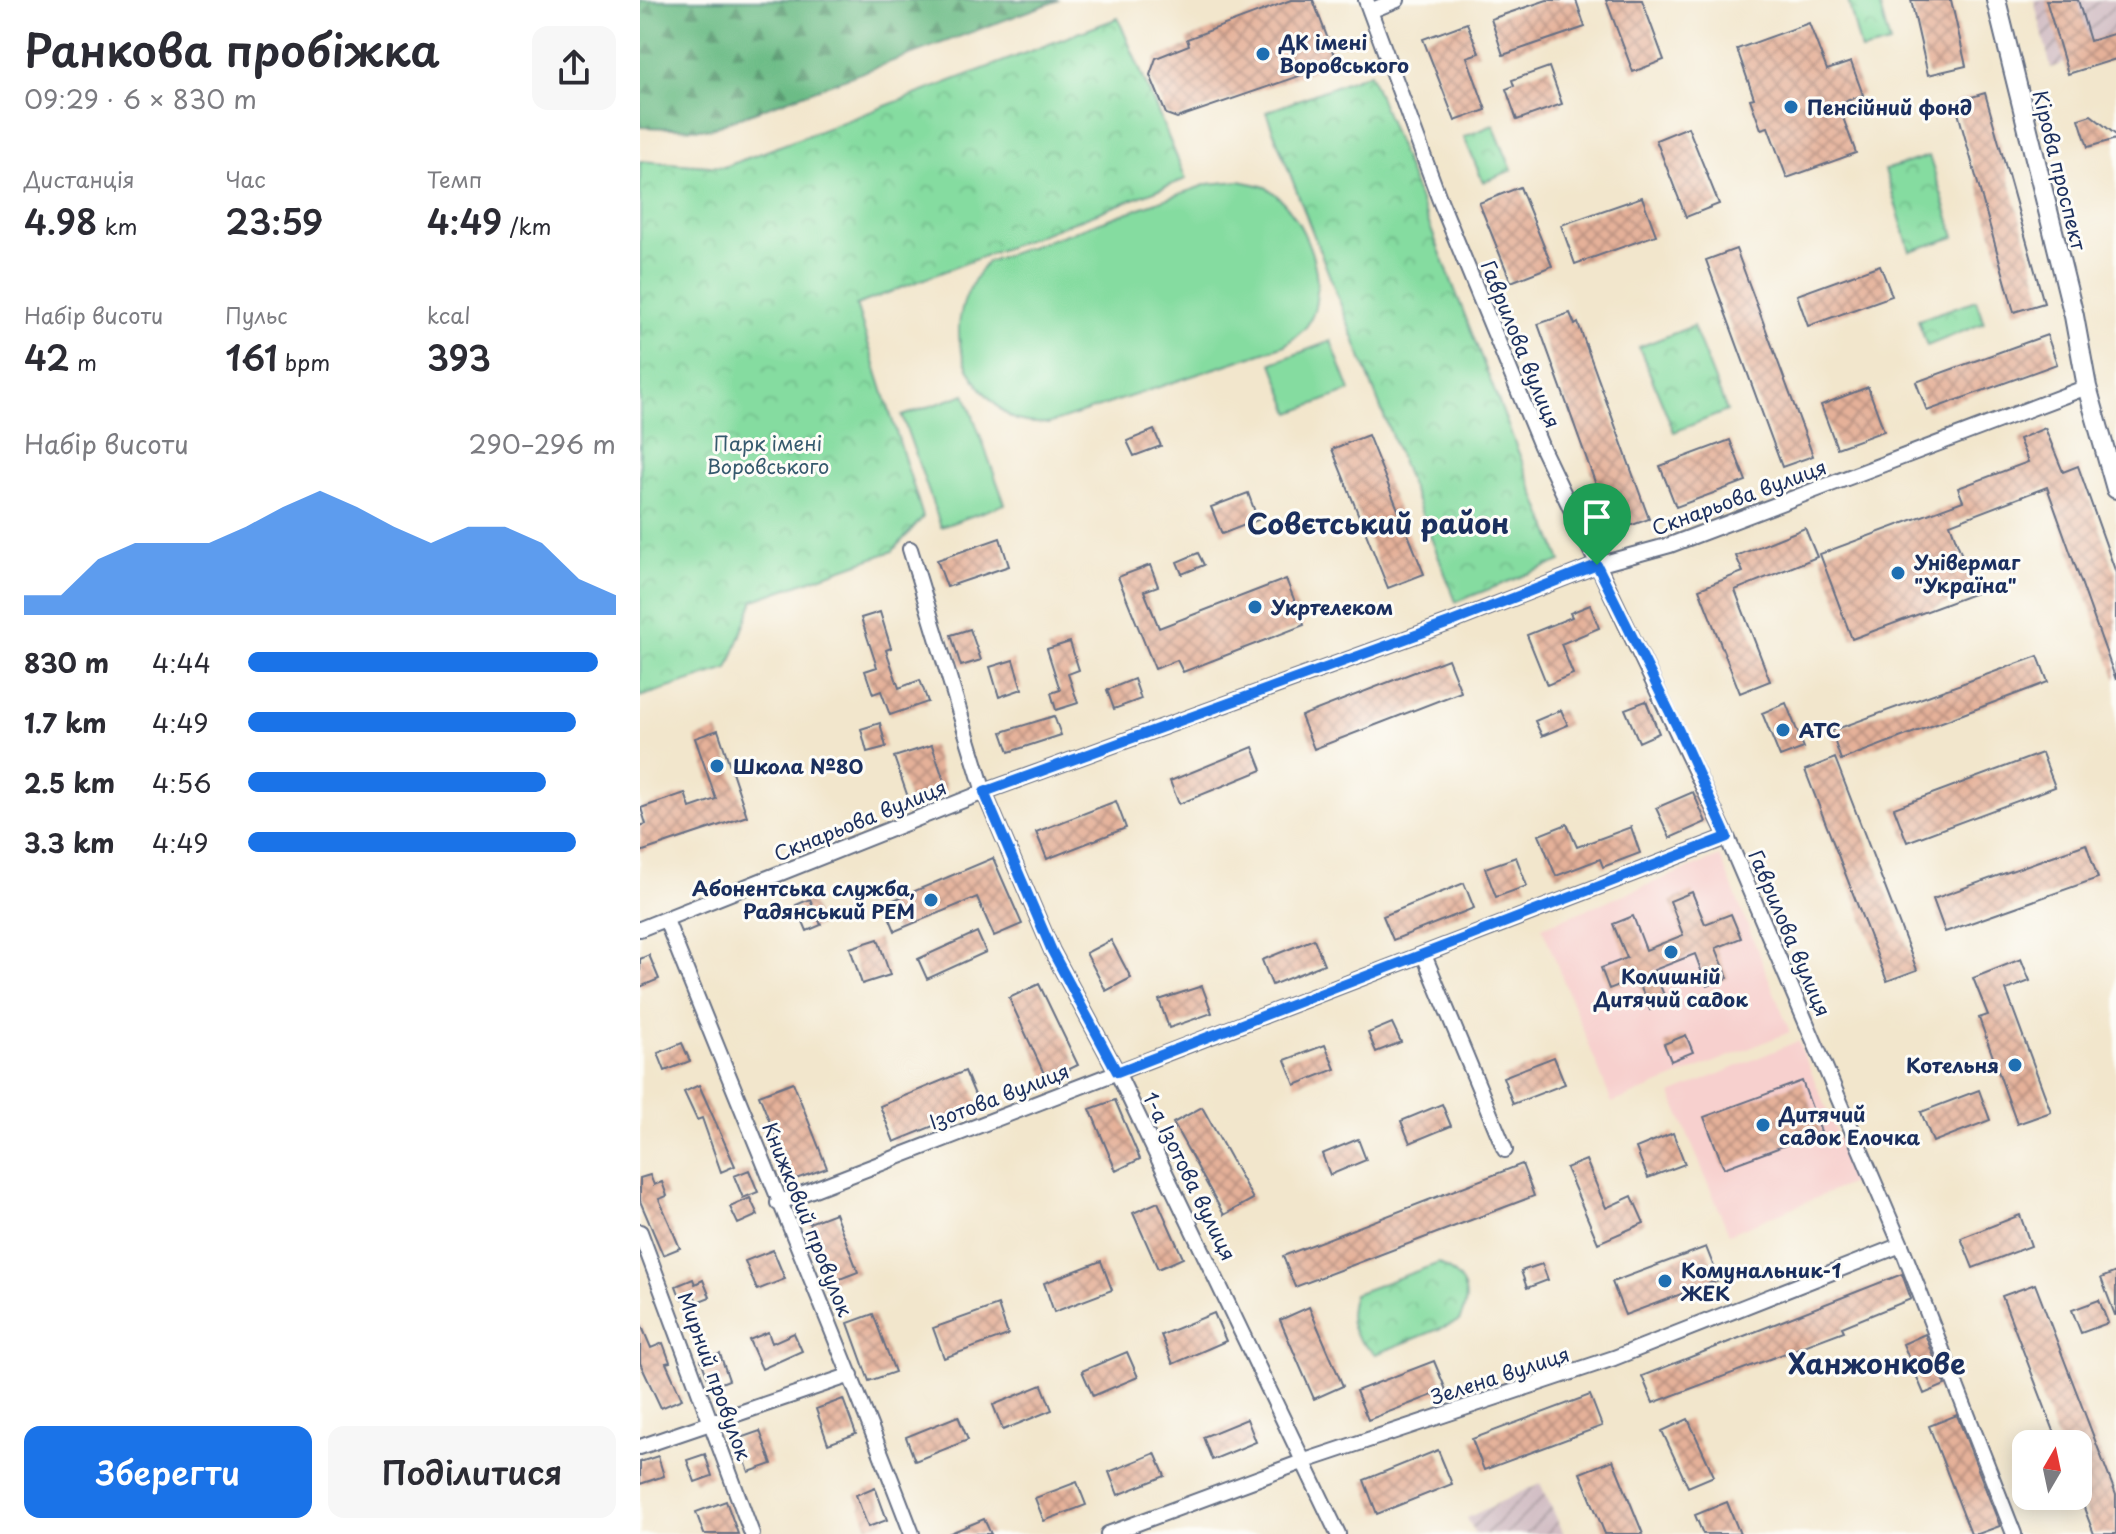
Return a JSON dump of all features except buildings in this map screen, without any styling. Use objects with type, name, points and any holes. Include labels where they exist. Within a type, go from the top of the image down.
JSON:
[{"type":"street","points":[[1368,6],[1397,0]]},
{"type":"street","name":"Кірова проспект","points":[[1996,0],[2074,316],[2087,387],[2116,489]]},
{"type":"street","name":"Гаврилова вулиця","points":[[1368,6],[1439,198],[1541,446],[1727,837],[1901,1245],[2014,1534]]},
{"type":"street","name":"Скнарьова вулиця","points":[[640,929],[984,792],[1449,623],[1597,565],[1670,545],[2087,387]]},
{"type":"street","name":"1-а Ізотова вулиця","points":[[910,549],[984,792],[1052,951],[1117,1072],[1213,1267],[1338,1534]]},
{"type":"street","name":"Ізотова вулиця","points":[[778,1203],[1727,837]]},
{"type":"street","name":"Книжковий провулок","points":[[666,920],[778,1203],[851,1375],[912,1534]]},
{"type":"street","points":[[1424,955],[1505,1150]]},
{"type":"street","name":"Мирний провулок","points":[[640,1232],[752,1534]]},
{"type":"street","name":"Зелена вулиця","points":[[1108,1534],[1302,1462],[1614,1358],[1901,1245]]},
{"type":"street","points":[[640,1447],[851,1375]]},
{"type":"shaded area","points":[[2034,0],[2116,0],[2116,44],[2051,68]]},
{"type":"shaded area","points":[[1720,856],[1790,1032],[1612,1103],[1542,927]]},
{"type":"shaded area","points":[[1798,1041],[1857,1181],[1729,1234],[1671,1094]]},
{"type":"shaded area","points":[[1540,1483],[1564,1534],[1475,1534],[1467,1518]]},
{"type":"green space","points":[[640,0],[1059,0],[708,129],[640,127]]},
{"type":"green space","points":[[1848,0],[1878,0],[1890,44],[1861,51]]},
{"type":"green space","name":"Парк імені Воровського","points":[[1118,18],[1186,179],[856,305],[923,517],[893,551],[754,600],[728,669],[640,697],[640,161],[724,167]]},
{"type":"green space","points":[[1370,73],[1561,561],[1456,602],[1266,112]]},
{"type":"green space","points":[[1493,125],[1512,170],[1483,182],[1464,137]]},
{"type":"green space","points":[[1929,156],[1955,237],[1910,251],[1885,170]]},
{"type":"green space","points":[[1239,181],[1266,187],[1282,201],[1294,215],[1311,251],[1316,271],[1315,308],[1308,324],[1285,345],[1048,424],[1012,418],[984,392],[964,359],[959,327],[967,294],[987,262],[1208,184]]},
{"type":"green space","points":[[1976,300],[1984,323],[1927,346],[1918,320]]},
{"type":"green space","points":[[1693,326],[1727,411],[1674,432],[1639,347]]},
{"type":"green space","points":[[1331,341],[1350,391],[1291,413],[1272,363]]},
{"type":"green space","points":[[965,394],[1005,504],[941,527],[902,416]]},
{"type":"green space","points":[[1439,1263],[1455,1275],[1464,1288],[1465,1302],[1459,1321],[1376,1354],[1368,1348],[1356,1335],[1350,1321],[1354,1294]]},
{"type":"place","name":"ДК імені Воровського","points":[[1263,54]]},
{"type":"place","name":"Пенсійний фонд","points":[[1791,107]]},
{"type":"place","name":"Універмаг \"Україна\"","points":[[1898,573]]},
{"type":"place","name":"Укртелеком","points":[[1255,607]]},
{"type":"place","name":"АТС","points":[[1783,730]]},
{"type":"place","name":"Школа №80","points":[[717,766]]},
{"type":"place","name":"Абонентська служба, Радянський РЕМ","points":[[931,900]]},
{"type":"place","name":"Колишній Дитячий садок","points":[[1671,952]]},
{"type":"place","name":"Котельня","points":[[2015,1065]]},
{"type":"place","name":"Дитячий садок Елочка","points":[[1763,1125]]},
{"type":"place","name":"Комунальник-1 ЖЕК","points":[[1665,1281]]},
{"type":"district","name":"Совєтський район","points":[[1378,522]]},
{"type":"district","name":"Ханжонкове","points":[[1877,1362]]},
{"type":"route","points":[[1597,565],[1679,731],[1727,837],[1117,1072],[1052,951],[984,792],[1449,623],[1597,565]]}]
